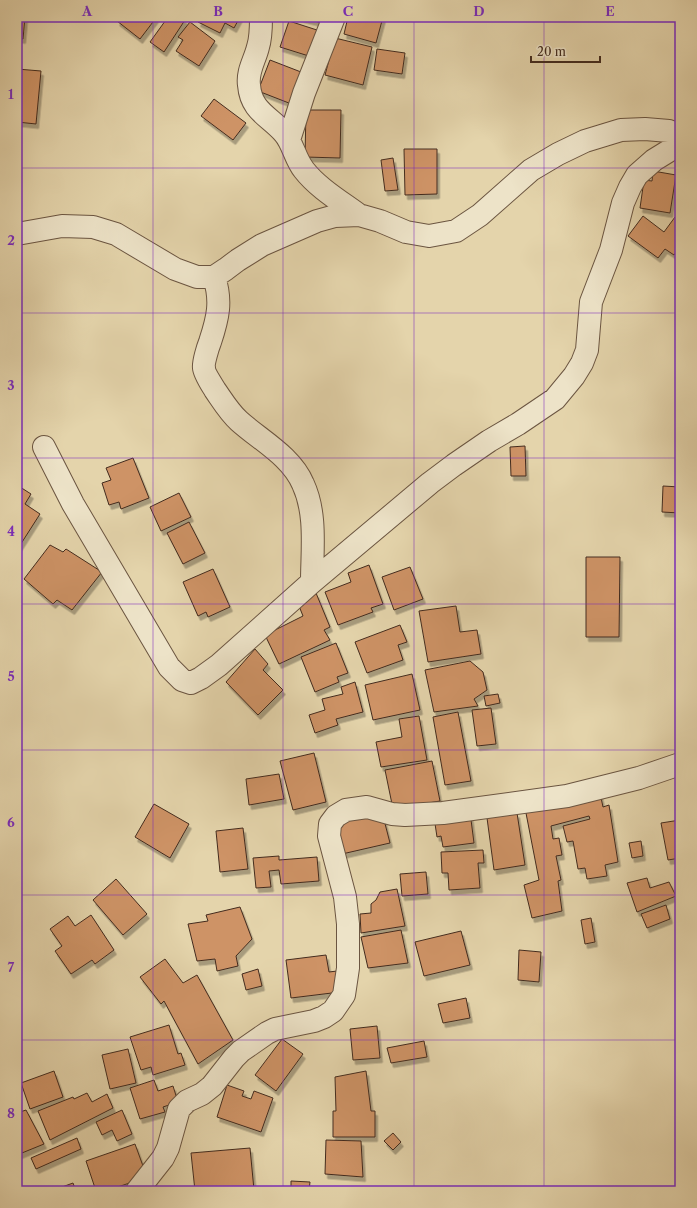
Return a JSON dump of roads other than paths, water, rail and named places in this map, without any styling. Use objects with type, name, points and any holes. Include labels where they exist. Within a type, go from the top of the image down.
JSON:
[{"type":"street","points":[[261,17],[259,47],[249,73],[248,84],[251,99],[262,113],[285,133],[298,161],[312,179],[359,214],[406,232],[429,236],[456,231],[480,215],[531,170],[558,154],[585,141],[622,130],[645,129],[670,131],[680,135]]},
{"type":"street","points":[[289,140],[304,93],[334,17]]},
{"type":"street","points":[[44,447],[73,504],[169,667],[182,680],[191,683],[201,678],[219,665],[312,582],[430,483],[555,398],[574,376],[582,363],[586,350],[591,302],[611,250],[623,203],[630,187],[638,174],[654,160],[680,144]]},
{"type":"street","points":[[17,234],[62,226],[93,226],[116,234],[175,268],[197,277],[214,277],[262,245],[317,220],[335,216],[359,214]]},
{"type":"street","points":[[214,277],[218,288],[219,305],[215,327],[204,368],[220,398],[237,419],[282,456],[292,466],[303,483],[310,505],[313,524],[312,582]]},
{"type":"street","points":[[137,1191],[163,1158],[168,1148],[179,1109],[188,1101],[202,1094],[212,1086],[241,1051],[275,1029],[314,1021],[324,1017],[334,1010],[344,995],[348,968],[348,924],[346,897],[328,836],[330,824],[336,816],[346,810],[367,807],[392,814],[406,815],[443,813],[566,796],[639,778],[680,764]]}]
